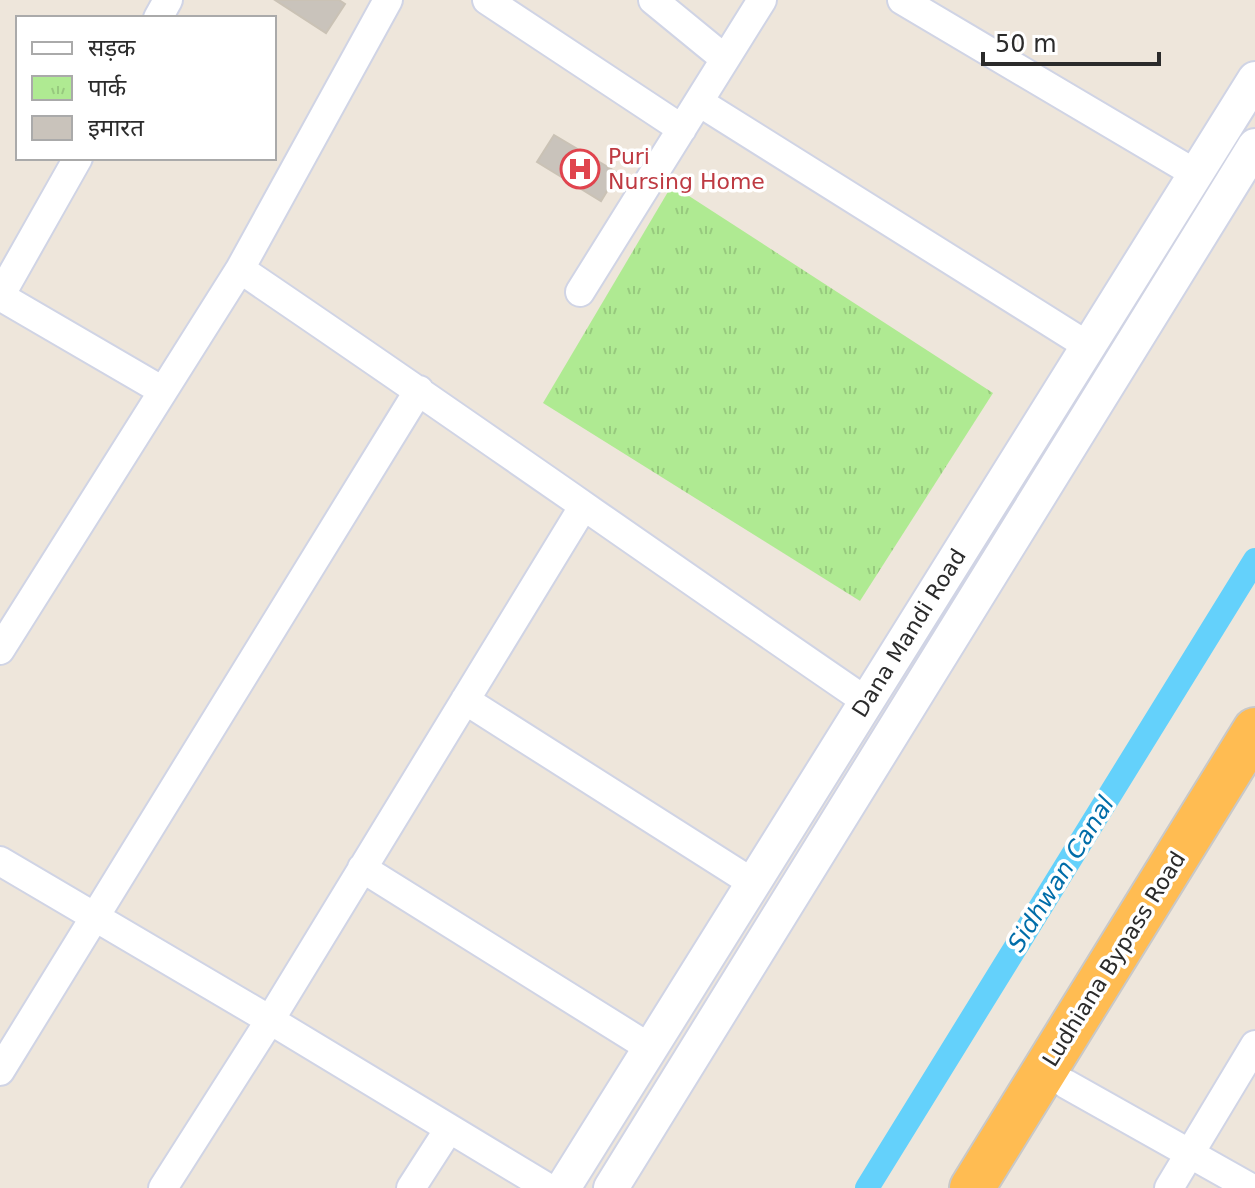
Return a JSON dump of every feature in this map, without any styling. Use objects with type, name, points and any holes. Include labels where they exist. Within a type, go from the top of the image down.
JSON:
[{"type":"highway","name":"Ludhiana Bypass Road","points":[[972,1188],[1255,730]]},
{"type":"highway","name":"Ludhiana Bypass Road","points":[[1000,1188],[1255,776]]},
{"type":"street","points":[[0,650],[240,269],[388,0]]},
{"type":"street","points":[[487,0],[682,129]]},
{"type":"street","points":[[653,0],[725,59]]},
{"type":"street","points":[[580,292],[762,0]]},
{"type":"street","points":[[902,0],[1196,174]]},
{"type":"street","name":"Dana Mandi Road","points":[[563,1188],[1255,79]]},
{"type":"street","points":[[699,102],[1088,346]]},
{"type":"street","points":[[611,1188],[1255,146]]},
{"type":"street","points":[[77,160],[0,296],[163,391]]},
{"type":"street","points":[[240,269],[866,701]]},
{"type":"street","points":[[0,1071],[419,390]]},
{"type":"street","points":[[163,1188],[270,1020],[583,507]]},
{"type":"street","points":[[465,700],[753,883]]},
{"type":"street","points":[[0,861],[548,1188]]},
{"type":"street","points":[[362,868],[650,1048]]},
{"type":"street","points":[[1169,1188],[1255,1045]]},
{"type":"street","points":[[1066,1084],[1251,1188]]},
{"type":"street","points":[[411,1188],[449,1129]]},
{"type":"green space","points":[[672,185],[993,393],[860,601],[543,403]]},
{"type":"building","points":[[275,0],[339,0],[345,4],[326,33]]},
{"type":"building","name":"Puri Nursing Home","points":[[554,135],[618,173],[601,201],[537,162]]},
{"type":"waterway","name":"Sidhwan Canal","points":[[867,1188],[1255,560]]},
{"type":"place","name":"Puri Nursing Home","points":[[580,169]]}]
